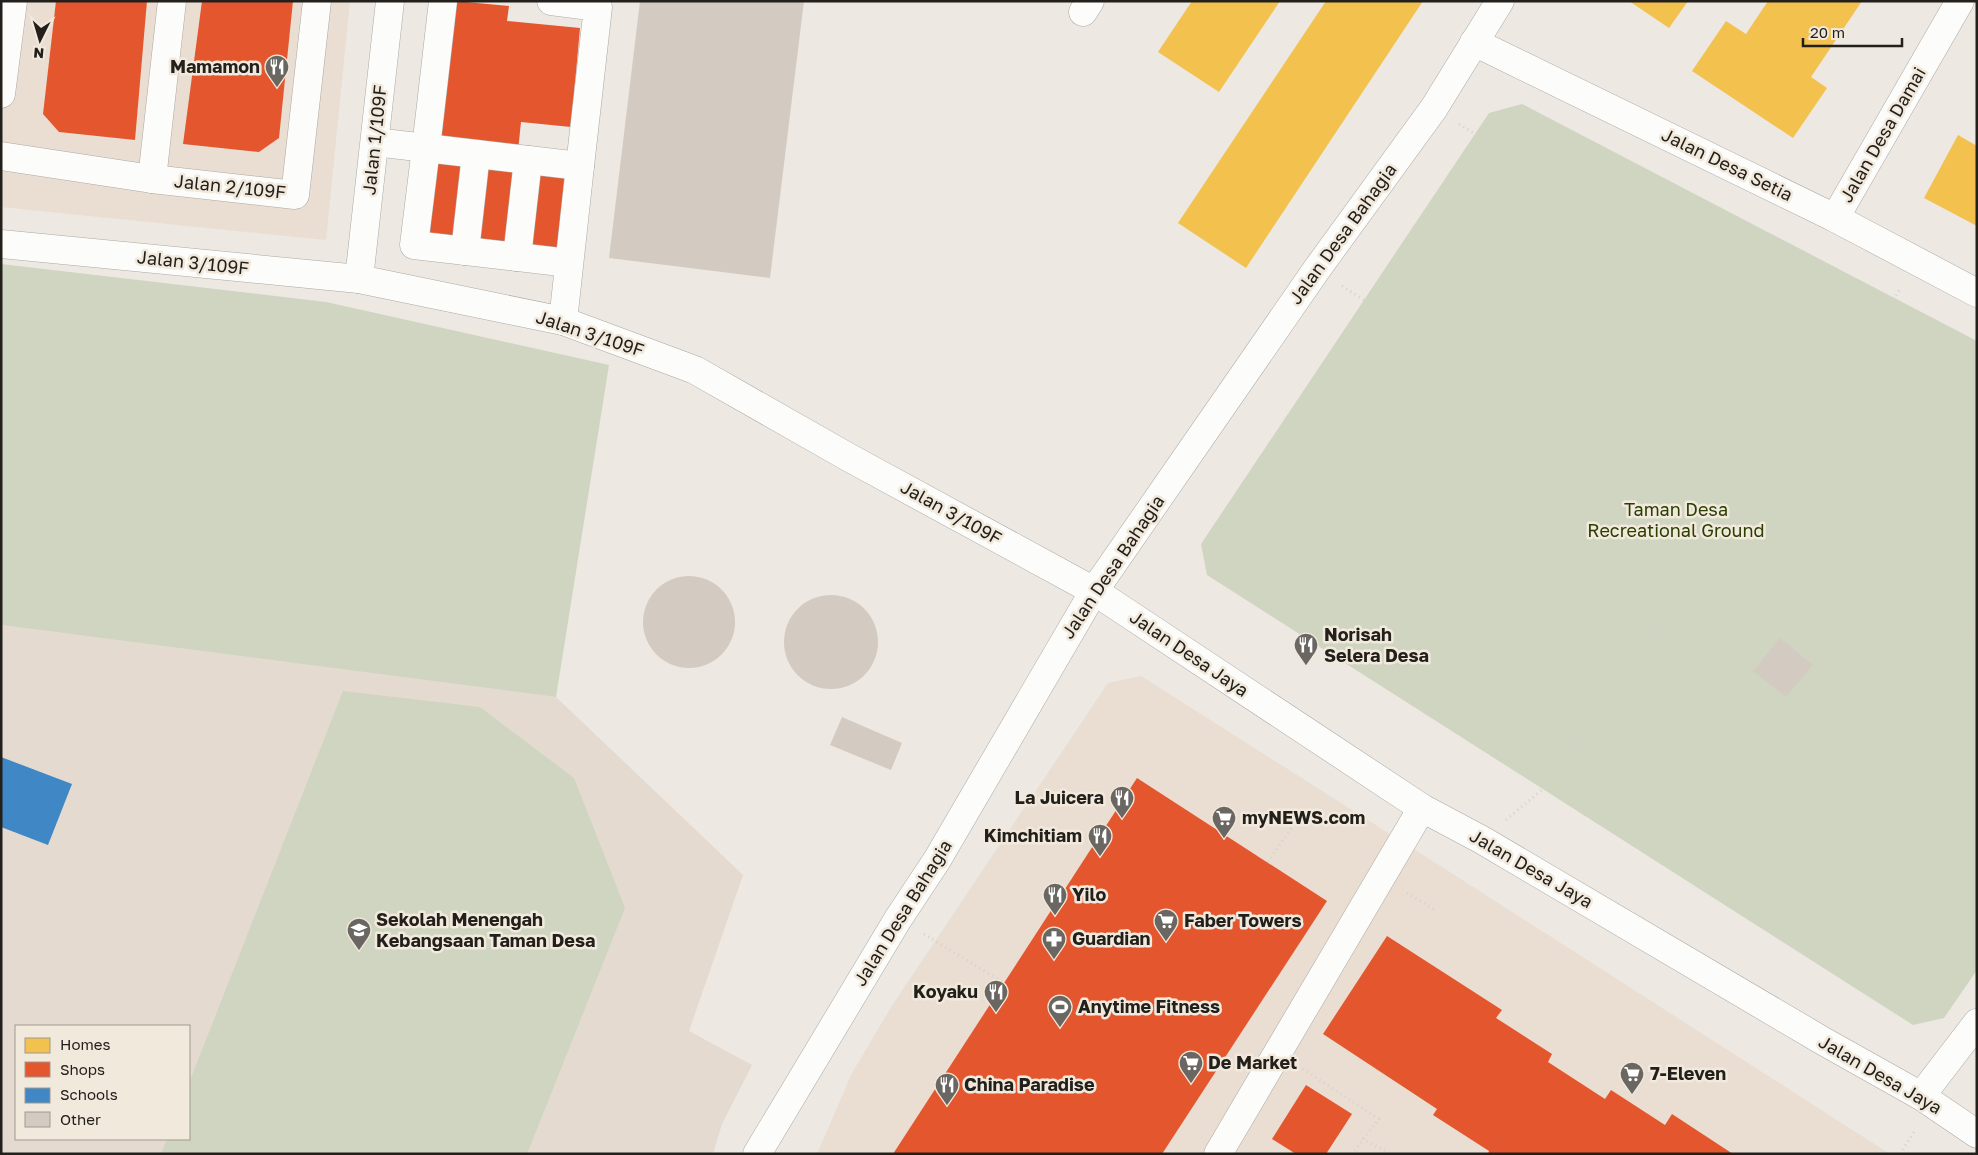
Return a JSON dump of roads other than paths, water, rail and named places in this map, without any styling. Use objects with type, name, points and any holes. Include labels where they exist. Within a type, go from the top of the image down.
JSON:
[{"type":"street","points":[[1,94],[13,1]]},
{"type":"street","points":[[152,179],[172,1]]},
{"type":"street","name":"Jalan 2/109F","points":[[1,156],[152,179],[295,195],[316,1]]},
{"type":"street","name":"Jalan 1/109F","points":[[359,279],[390,1]]},
{"type":"street","points":[[443,1],[414,246],[569,263]]},
{"type":"street","points":[[551,1],[598,7],[563,321]]},
{"type":"street","name":"Jalan Desa Bahagia","points":[[757,1154],[898,918],[937,860],[1094,591],[1317,269],[1434,108],[1500,1]]},
{"type":"street","name":"Jalan Desa Damai","points":[[1835,218],[1960,1]]},
{"type":"street","name":"Jalan Desa Setia","points":[[1474,42],[1835,218],[1977,293]]},
{"type":"street","points":[[375,142],[580,166]]},
{"type":"street","points":[[465,251],[476,154]]},
{"type":"street","points":[[517,257],[528,160]]},
{"type":"street","name":"Jalan 3/109F","points":[[1,244],[359,279],[563,321],[695,370],[848,457],[1094,591]]},
{"type":"street","name":"Jalan Desa Jaya","points":[[1094,591],[1422,808],[1482,840],[1823,1042],[1921,1096],[1977,1134]]},
{"type":"street","points":[[1218,1154],[1422,808]]},
{"type":"street","points":[[1921,1096],[1977,1023]]},
{"type":"place","name":"Mamamon","points":[[277,88]]},
{"type":"place","name":"Norisah Selera Desa","points":[[1306,666]]},
{"type":"place","name":"La Juicera","points":[[1122,819]]},
{"type":"place","name":"myNEWS.com","points":[[1224,839]]},
{"type":"place","name":"Kimchitiam","points":[[1100,857]]},
{"type":"place","name":"Yilo","points":[[1055,916]]},
{"type":"place","name":"Faber Towers","points":[[1166,942]]},
{"type":"place","name":"Sekolah Menengah Kebangsaan Taman Desa","points":[[359,951]]},
{"type":"place","name":"Guardian","points":[[1054,960]]},
{"type":"place","name":"Koyaku","points":[[996,1013]]},
{"type":"place","name":"Anytime Fitness","points":[[1060,1028]]},
{"type":"place","name":"De Market","points":[[1191,1084]]},
{"type":"place","name":"7-Eleven","points":[[1632,1095]]},
{"type":"place","name":"China Paradise","points":[[947,1106]]},
{"type":"park label","name":"Taman Desa Recreational Ground","points":[[1676,520]]}]
